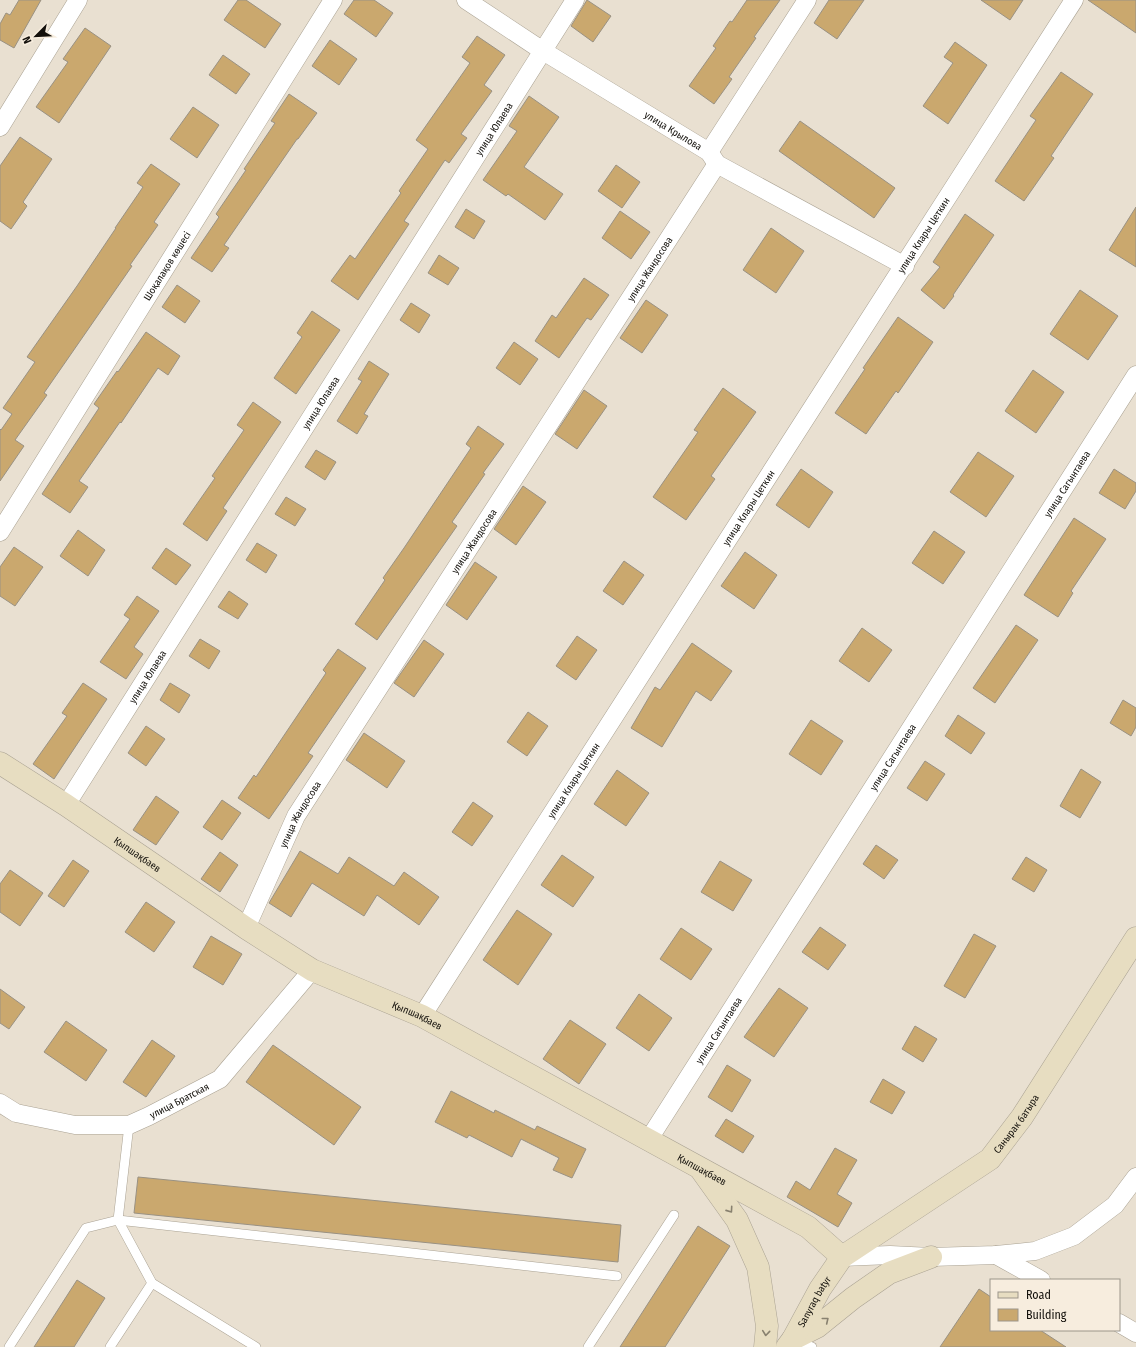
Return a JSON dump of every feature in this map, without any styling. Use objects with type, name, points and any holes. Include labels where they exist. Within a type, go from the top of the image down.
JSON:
[{"type":"street","points":[[0,127],[78,0]]},
{"type":"street","name":"Шоқалақов көшесі","points":[[0,532],[334,0]]},
{"type":"street","name":"улица Крылова","points":[[466,0],[543,51],[713,158],[904,266]]},
{"type":"street","name":"улица Юлаева","points":[[66,805],[575,0]]},
{"type":"street","name":"улица Жандосова","points":[[246,928],[296,816],[713,158],[807,0]]},
{"type":"street","name":"улица Клары Цеткин","points":[[422,1016],[1074,0]]},
{"type":"street","name":"улица Сагынтаева","points":[[649,1139],[1136,375]]},
{"type":"street","name":"Қыпшақбаев","points":[[0,763],[66,805],[246,928],[312,970],[422,1016],[808,1227],[842,1257]]},
{"type":"street","name":"Санырак батыра","points":[[842,1257],[990,1159],[1022,1117],[1136,938]]},
{"type":"street","name":"улица Братская","points":[[0,1103],[16,1113],[75,1125],[129,1125],[220,1079],[312,970]]},
{"type":"street","points":[[700,1167],[737,1220],[758,1267],[767,1326],[765,1347]]},
{"type":"street","points":[[842,1257],[890,1255],[931,1257],[996,1255],[1036,1251],[1074,1236],[1115,1205],[1136,1177]]},
{"type":"street","points":[[996,1255],[1039,1279]]},
{"type":"street","name":"Sanyraq batyr","points":[[797,1344],[820,1290],[842,1257]]},
{"type":"street","points":[[797,1344],[853,1298],[888,1273],[931,1257]]},
{"type":"street","points":[[1120,1324],[1136,1333]]},
{"type":"lane","points":[[129,1125],[118,1220],[152,1283],[256,1347]]},
{"type":"lane","points":[[588,1347],[674,1215]]},
{"type":"lane","points":[[9,1347],[86,1228],[118,1220],[617,1276]]},
{"type":"lane","points":[[110,1347],[152,1283]]},
{"type":"building","points":[[19,0],[41,0],[14,48],[0,40],[0,24],[6,13],[10,15]]},
{"type":"building","points":[[238,0],[246,0],[281,24],[265,48],[224,20]]},
{"type":"building","points":[[354,0],[374,0],[393,13],[376,37],[344,14]]},
{"type":"building","points":[[587,0],[611,16],[593,42],[571,26]]},
{"type":"building","points":[[747,0],[780,0],[754,37],[756,38],[729,77],[732,79],[714,104],[689,86],[716,48],[713,46]]},
{"type":"building","points":[[829,0],[864,0],[837,39],[814,23]]},
{"type":"building","points":[[981,0],[1023,0],[1010,20]]},
{"type":"building","points":[[1088,0],[1136,0],[1136,33]]},
{"type":"building","points":[[85,28],[111,46],[59,123],[36,107],[68,62],[63,59]]},
{"type":"building","points":[[477,36],[505,55],[484,85],[492,91],[461,134],[467,138],[449,163],[445,160],[404,221],[409,224],[358,300],[331,281],[350,255],[355,259],[401,193],[399,191],[428,149],[416,140],[470,63],[462,57]]},
{"type":"building","points":[[330,40],[357,59],[339,85],[312,66]]},
{"type":"building","points":[[955,42],[987,65],[948,124],[923,106],[953,63],[944,57]]},
{"type":"building","points":[[223,55],[250,74],[236,94],[209,75]]},
{"type":"building","points":[[1061,72],[1093,94],[1051,156],[1054,158],[1024,201],[995,181],[1036,120],[1030,116]]},
{"type":"building","points":[[289,94],[317,113],[297,139],[224,245],[229,248],[212,272],[191,258],[219,217],[216,214],[246,170],[244,169],[275,123],[271,121]]},
{"type":"building","points":[[529,96],[559,117],[524,167],[563,194],[545,220],[508,194],[506,196],[483,180],[517,131],[509,126]]},
{"type":"building","points":[[193,107],[219,125],[197,158],[170,139]]},
{"type":"building","points":[[800,121],[895,188],[874,218],[779,151]]},
{"type":"building","points":[[20,137],[52,159],[23,202],[27,206],[11,229],[0,221],[0,166]]},
{"type":"building","points":[[151,164],[180,184],[154,222],[158,225],[130,265],[132,266],[44,393],[47,395],[15,440],[24,446],[0,481],[0,429],[1,430],[12,414],[3,408],[35,362],[27,357],[77,286],[143,187],[137,183]]},
{"type":"building","points":[[616,165],[640,182],[622,208],[598,191]]},
{"type":"building","points":[[1136,207],[1136,267],[1109,250]]},
{"type":"building","points":[[466,209],[485,221],[474,239],[455,227]]},
{"type":"building","points":[[620,211],[650,232],[631,259],[602,238]]},
{"type":"building","points":[[965,214],[994,235],[944,309],[921,290],[940,267],[933,262]]},
{"type":"building","points":[[771,228],[804,251],[776,293],[743,270]]},
{"type":"building","points":[[439,255],[459,268],[448,285],[428,273]]},
{"type":"building","points":[[584,278],[609,295],[591,320],[587,318],[559,358],[535,341],[552,315],[556,318]]},
{"type":"building","points":[[177,285],[200,301],[185,323],[162,307]]},
{"type":"building","points":[[1080,290],[1118,316],[1088,360],[1050,334]]},
{"type":"building","points":[[646,300],[668,315],[642,353],[620,338]]},
{"type":"building","points":[[411,303],[430,315],[419,333],[400,320]]},
{"type":"building","points":[[312,311],[340,330],[296,394],[274,378],[302,337],[297,333]]},
{"type":"building","points":[[898,317],[933,342],[898,393],[896,391],[866,434],[835,413],[865,369],[863,368]]},
{"type":"building","points":[[146,332],[180,356],[168,375],[158,368],[121,423],[120,422],[79,481],[88,487],[70,513],[42,494],[99,408],[94,404]]},
{"type":"building","points":[[514,342],[538,359],[520,385],[496,368]]},
{"type":"building","points":[[369,361],[389,374],[364,414],[368,416],[357,434],[337,421],[362,381],[358,379]]},
{"type":"building","points":[[1033,370],[1064,392],[1036,433],[1005,411]]},
{"type":"building","points":[[723,388],[756,412],[711,476],[715,479],[686,520],[653,497],[698,432],[694,430]]},
{"type":"building","points":[[584,390],[607,406],[577,449],[555,434]]},
{"type":"building","points":[[253,402],[281,422],[223,508],[227,511],[207,541],[183,524],[215,478],[212,476],[244,430],[237,425]]},
{"type":"building","points":[[478,426],[504,444],[483,473],[485,474],[452,522],[457,526],[377,640],[355,624],[385,580],[383,578],[471,448],[466,444]]},
{"type":"building","points":[[316,450],[336,462],[325,480],[305,467]]},
{"type":"building","points":[[978,452],[1014,476],[986,517],[950,492]]},
{"type":"building","points":[[801,469],[833,492],[809,528],[776,505]]},
{"type":"building","points":[[1114,469],[1136,483],[1136,491],[1125,509],[1099,493]]},
{"type":"building","points":[[523,486],[546,502],[516,545],[494,529]]},
{"type":"building","points":[[286,497],[306,509],[295,526],[275,514]]},
{"type":"building","points":[[1074,518],[1106,539],[1071,591],[1073,593],[1058,617],[1024,595]]},
{"type":"building","points":[[78,530],[105,550],[88,576],[60,556]]},
{"type":"building","points":[[934,531],[965,552],[943,584],[912,563]]},
{"type":"building","points":[[257,543],[277,555],[266,573],[246,560]]},
{"type":"building","points":[[14,547],[43,567],[15,606],[0,596],[0,567]]},
{"type":"building","points":[[166,548],[191,565],[176,585],[152,568]]},
{"type":"building","points":[[745,552],[777,575],[754,609],[721,586]]},
{"type":"building","points":[[624,561],[644,575],[623,605],[603,591]]},
{"type":"building","points":[[475,562],[497,577],[467,620],[446,605]]},
{"type":"building","points":[[229,591],[248,604],[238,619],[218,607]]},
{"type":"building","points":[[137,596],[159,611],[134,647],[143,654],[126,679],[100,662],[130,619],[124,615]]},
{"type":"building","points":[[1016,625],[1038,640],[995,703],[973,688]]},
{"type":"building","points":[[862,628],[892,650],[869,682],[839,661]]},
{"type":"building","points":[[577,636],[597,650],[576,680],[556,666]]},
{"type":"building","points":[[200,639],[220,651],[209,669],[189,656]]},
{"type":"building","points":[[424,640],[444,654],[414,697],[394,683]]},
{"type":"building","points":[[692,643],[732,671],[711,701],[696,691],[662,747],[631,728],[655,687],[660,690]]},
{"type":"building","points":[[338,649],[366,668],[308,753],[313,756],[269,819],[238,798],[254,775],[256,777],[326,673],[323,670]]},
{"type":"building","points":[[83,683],[107,699],[54,779],[33,764],[67,716],[62,713]]},
{"type":"building","points":[[170,683],[190,695],[179,713],[160,700]]},
{"type":"building","points":[[1123,700],[1136,708],[1136,727],[1131,736],[1110,723]]},
{"type":"building","points":[[528,712],[548,726],[527,756],[507,742]]},
{"type":"building","points":[[958,715],[985,733],[971,754],[945,736]]},
{"type":"building","points":[[811,720],[843,741],[821,775],[789,754]]},
{"type":"building","points":[[146,726],[165,739],[146,766],[128,753]]},
{"type":"building","points":[[364,733],[405,761],[387,788],[346,760]]},
{"type":"building","points":[[925,761],[945,774],[927,801],[907,788]]},
{"type":"building","points":[[1081,769],[1101,782],[1080,818],[1060,806]]},
{"type":"building","points":[[617,770],[649,793],[626,826],[594,804]]},
{"type":"building","points":[[156,796],[179,812],[156,845],[133,830]]},
{"type":"building","points":[[222,800],[241,813],[222,840],[203,827]]},
{"type":"building","points":[[473,802],[493,816],[472,846],[452,832]]},
{"type":"building","points":[[876,845],[898,860],[884,879],[863,864]]},
{"type":"building","points":[[300,851],[338,874],[349,857],[394,886],[404,872],[439,897],[419,925],[377,895],[364,916],[312,883],[291,917],[269,903]]},
{"type":"building","points":[[220,852],[238,865],[220,892],[201,879]]},
{"type":"building","points":[[562,855],[594,877],[573,907],[541,885]]},
{"type":"building","points":[[1026,857],[1047,870],[1034,892],[1012,879]]},
{"type":"building","points":[[73,860],[89,871],[64,907],[48,896]]},
{"type":"building","points":[[720,861],[752,880],[733,911],[701,892]]},
{"type":"building","points":[[10,870],[43,893],[20,926],[0,912],[0,884]]},
{"type":"building","points":[[146,902],[175,922],[154,952],[125,932]]},
{"type":"building","points":[[517,910],[552,934],[518,985],[483,960]]},
{"type":"building","points":[[820,927],[846,945],[828,970],[802,952]]},
{"type":"building","points":[[681,928],[712,949],[691,980],[660,959]]},
{"type":"building","points":[[974,934],[996,946],[965,998],[944,986]]},
{"type":"building","points":[[211,936],[242,954],[223,985],[193,967]]},
{"type":"building","points":[[779,988],[808,1008],[774,1057],[744,1037]]},
{"type":"building","points":[[0,989],[25,1007],[9,1029],[0,1023]]},
{"type":"building","points":[[639,994],[672,1018],[649,1051],[616,1028]]},
{"type":"building","points":[[570,1020],[606,1044],[579,1084],[543,1059]]},
{"type":"building","points":[[66,1021],[107,1050],[86,1081],[44,1052]]},
{"type":"building","points":[[915,1026],[937,1039],[923,1062],[902,1049]]},
{"type":"building","points":[[152,1040],[175,1056],[146,1097],[123,1082]]},
{"type":"building","points":[[273,1045],[361,1107],[334,1145],[246,1082]]},
{"type":"building","points":[[727,1065],[751,1080],[732,1112],[708,1097]]},
{"type":"building","points":[[883,1079],[905,1092],[892,1114],[870,1102]]},
{"type":"building","points":[[451,1091],[494,1113],[495,1110],[535,1130],[537,1126],[586,1149],[572,1178],[553,1170],[559,1158],[521,1139],[512,1157],[469,1135],[467,1138],[435,1122]]},
{"type":"building","points":[[726,1119],[754,1136],[743,1153],[715,1136]]},
{"type":"building","points":[[835,1148],[857,1160],[837,1194],[852,1203],[838,1227],[787,1197],[796,1181],[810,1190]]},
{"type":"building","points":[[138,1177],[621,1225],[618,1262],[134,1213]]},
{"type":"building","points":[[698,1226],[730,1246],[665,1347],[620,1347]]},
{"type":"building","points":[[77,1280],[105,1298],[74,1347],[34,1347]]},
{"type":"building","points":[[979,1289],[990,1296],[990,1331],[1042,1331],[1066,1347],[940,1347]]}]
